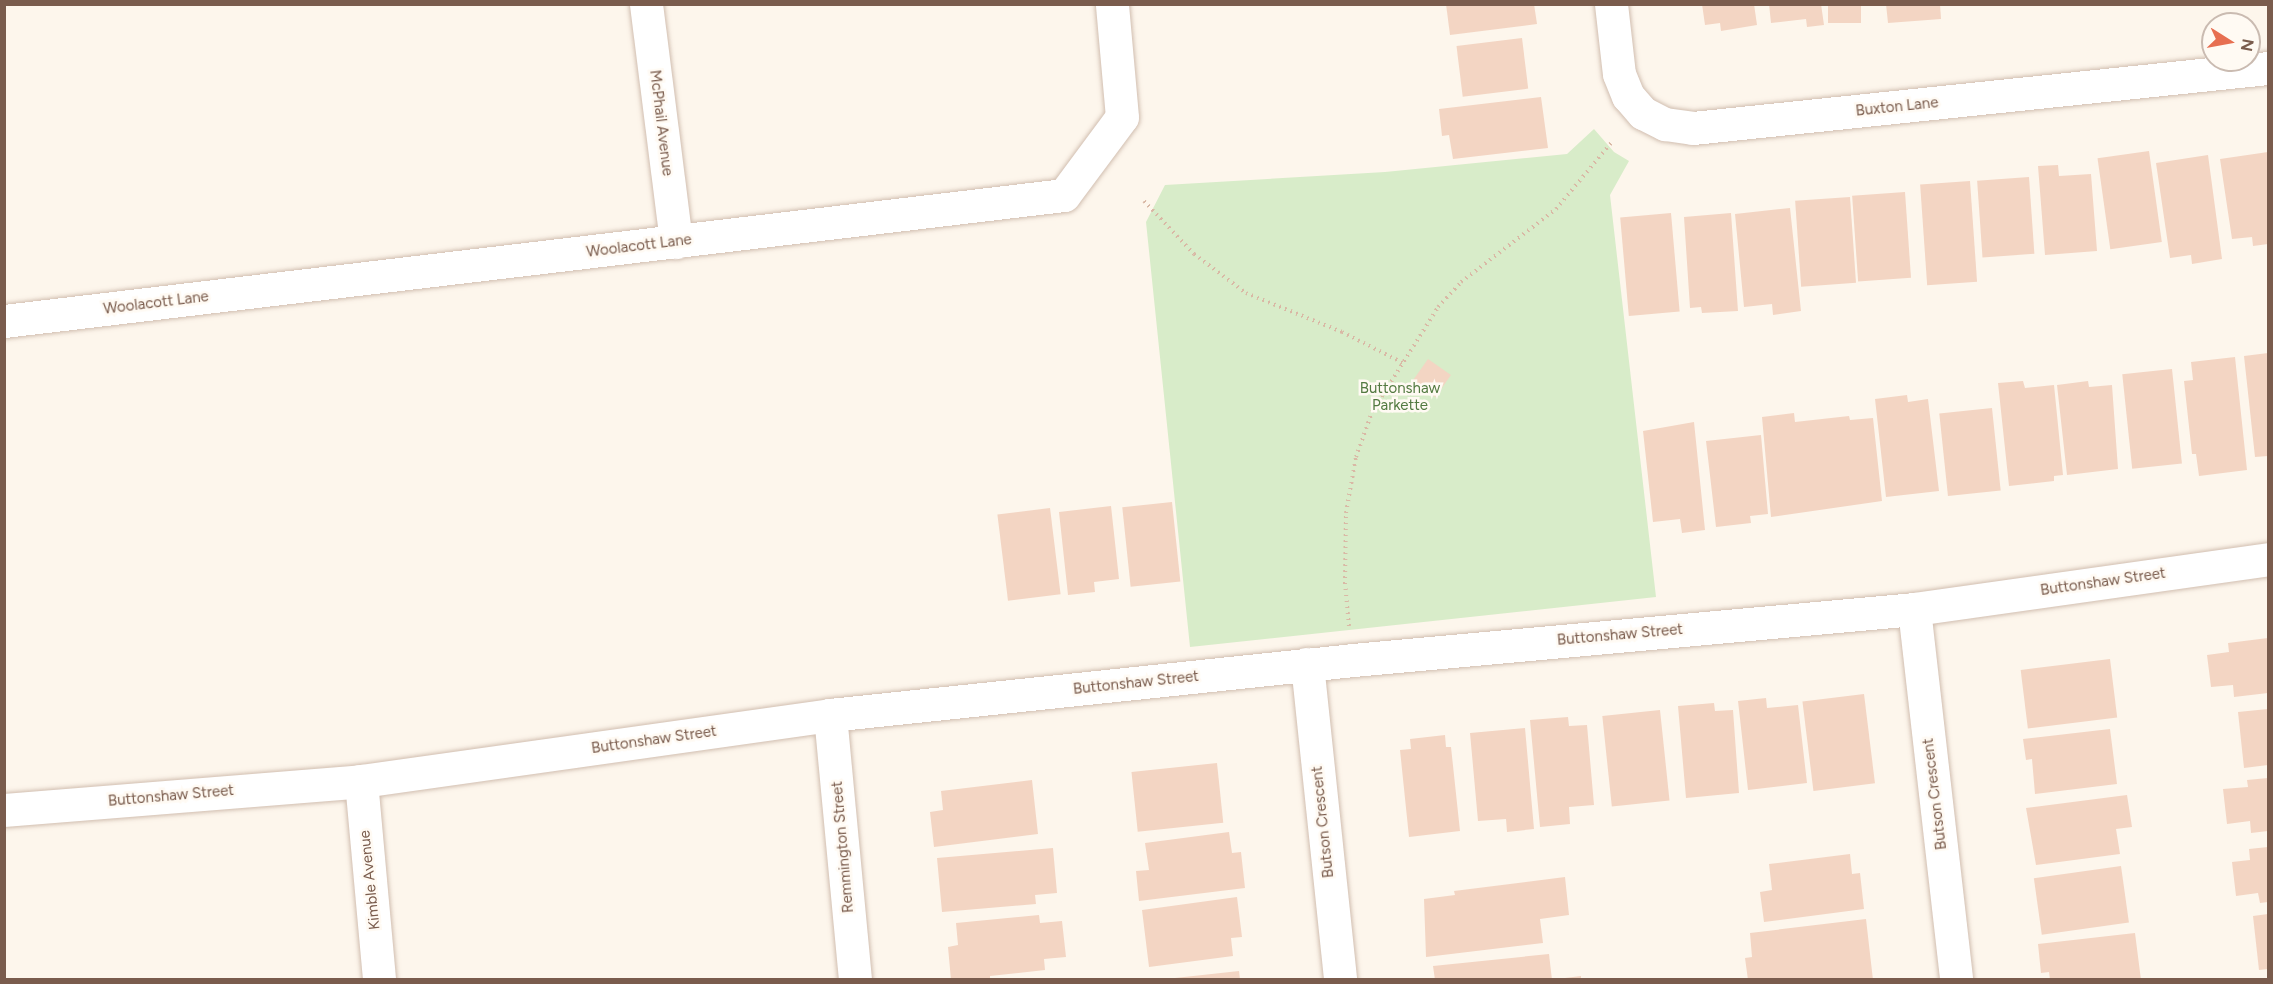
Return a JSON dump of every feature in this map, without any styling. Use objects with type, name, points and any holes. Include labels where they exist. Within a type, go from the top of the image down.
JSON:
[{"type":"street","name":"McPhail Avenue","points":[[646,4],[676,242]]},
{"type":"street","name":"Woolacott Lane","points":[[4,321],[1064,195],[1122,117],[1112,4]]},
{"type":"street","name":"Buxton Lane","points":[[1611,4],[1619,74],[1628,96],[1643,113],[1665,124],[1693,128],[2268,68]]},
{"type":"street","name":"Buttonshaw Street","points":[[4,810],[361,781],[830,715],[1307,664],[1914,609],[2268,559]]},
{"type":"street","name":"Butson Crescent","points":[[1914,609],[1956,980]]},
{"type":"street","name":"Butson Crescent","points":[[1307,664],[1340,980]]},
{"type":"street","name":"Remmington Street","points":[[830,715],[855,980]]},
{"type":"street","name":"Kimble Avenue","points":[[361,781],[380,980]]},
{"type":"path","points":[[1350,628],[1345,584],[1346,513],[1356,457],[1372,412],[1438,307],[1461,282],[1556,209],[1611,144]]},
{"type":"path","points":[[1144,201],[1194,254],[1246,293],[1342,332],[1403,363]]},
{"type":"green space","name":"Buttonshaw Parkette","points":[[1594,129],[1614,152],[1629,161],[1610,195],[1656,597],[1190,647],[1146,222],[1165,185],[1385,172],[1567,154]]},
{"type":"building","points":[[1446,4],[1534,4],[1537,24],[1450,35]]},
{"type":"building","points":[[1702,4],[1754,4],[1757,25],[1721,31],[1720,23],[1705,25]]},
{"type":"building","points":[[1769,4],[1821,4],[1824,25],[1807,27],[1806,19],[1771,23]]},
{"type":"building","points":[[1828,4],[1861,4],[1861,23],[1828,23]]},
{"type":"building","points":[[1886,4],[1940,4],[1941,19],[1888,23]]},
{"type":"building","points":[[1522,38],[1528,89],[1463,97],[1456,46]]},
{"type":"building","points":[[1541,97],[1548,148],[1453,159],[1449,135],[1442,136],[1439,109]]},
{"type":"building","points":[[2149,151],[2162,242],[2110,249],[2098,158]]},
{"type":"building","points":[[2268,152],[2268,244],[2253,246],[2252,237],[2232,239],[2220,159]]},
{"type":"building","points":[[2208,155],[2222,259],[2192,264],[2191,255],[2170,258],[2156,163]]},
{"type":"building","points":[[2058,165],[2059,176],[2091,174],[2097,251],[2045,255],[2038,166]]},
{"type":"building","points":[[2029,177],[2034,254],[1982,257],[1977,181]]},
{"type":"building","points":[[1970,181],[1977,282],[1927,285],[1920,184]]},
{"type":"building","points":[[1905,192],[1911,278],[1858,281],[1852,196]]},
{"type":"building","points":[[1850,197],[1856,283],[1801,287],[1795,201]]},
{"type":"building","points":[[1790,208],[1801,311],[1773,315],[1772,304],[1744,307],[1735,214]]},
{"type":"building","points":[[1671,213],[1680,312],[1629,316],[1620,217]]},
{"type":"building","points":[[1731,213],[1738,311],[1702,313],[1701,307],[1690,308],[1684,217]]},
{"type":"building","points":[[2268,353],[2268,456],[2255,457],[2244,356]]},
{"type":"building","points":[[2235,357],[2247,470],[2199,476],[2196,454],[2192,454],[2184,381],[2193,380],[2191,362]]},
{"type":"building","points":[[1428,359],[1451,375],[1435,397],[1413,381]]},
{"type":"building","points":[[2172,369],[2182,463],[2132,469],[2122,374]]},
{"type":"building","points":[[2023,381],[2025,388],[2054,385],[2063,475],[2054,476],[2054,481],[2009,486],[1998,383]]},
{"type":"building","points":[[2088,381],[2089,387],[2112,385],[2118,469],[2067,475],[2057,385]]},
{"type":"building","points":[[1907,395],[1908,402],[1928,399],[1939,491],[1886,497],[1875,399]]},
{"type":"building","points":[[1992,408],[2001,491],[1948,496],[1939,414]]},
{"type":"building","points":[[1794,413],[1795,422],[1849,416],[1850,420],[1873,418],[1882,501],[1771,517],[1762,417]]},
{"type":"building","points":[[1694,422],[1705,530],[1682,533],[1680,519],[1653,522],[1643,431]]},
{"type":"building","points":[[1761,435],[1768,514],[1750,516],[1751,523],[1716,527],[1706,441]]},
{"type":"building","points":[[1172,502],[1180,582],[1131,587],[1122,507]]},
{"type":"building","points":[[1111,506],[1119,579],[1094,582],[1095,592],[1068,595],[1059,512]]},
{"type":"building","points":[[1050,508],[1061,594],[1008,601],[997,514]]},
{"type":"building","points":[[2268,638],[2268,693],[2234,697],[2233,685],[2211,687],[2207,655],[2229,652],[2228,643]]},
{"type":"building","points":[[2110,659],[2117,718],[2028,729],[2021,670]]},
{"type":"building","points":[[1864,694],[1875,783],[1813,791],[1802,702]]},
{"type":"building","points":[[1766,698],[1767,708],[1798,705],[1807,783],[1748,790],[1738,701]]},
{"type":"building","points":[[1714,703],[1715,711],[1733,710],[1739,793],[1686,798],[1678,706]]},
{"type":"building","points":[[2268,709],[2268,765],[2244,768],[2238,712]]},
{"type":"building","points":[[1660,710],[1670,801],[1612,807],[1602,716]]},
{"type":"building","points":[[1568,717],[1569,726],[1587,725],[1594,805],[1569,807],[1570,824],[1540,827],[1530,720]]},
{"type":"building","points":[[1525,728],[1534,829],[1507,832],[1506,819],[1478,821],[1470,733]]},
{"type":"building","points":[[2110,729],[2117,784],[2035,794],[2032,759],[2026,760],[2023,739]]},
{"type":"building","points":[[1445,735],[1446,747],[1451,747],[1460,831],[1409,837],[1400,750],[1411,749],[1410,739]]},
{"type":"building","points":[[1217,763],[1223,823],[1138,832],[1131,772]]},
{"type":"building","points":[[2268,778],[2268,831],[2251,833],[2250,821],[2227,824],[2223,789],[2248,787],[2247,780]]},
{"type":"building","points":[[1032,780],[1038,834],[934,847],[930,812],[943,810],[941,791]]},
{"type":"building","points":[[2127,795],[2132,827],[2116,829],[2120,854],[2036,865],[2026,808]]},
{"type":"building","points":[[1229,832],[1232,853],[1241,852],[1245,888],[1139,901],[1136,871],[1149,870],[1145,843]]},
{"type":"building","points":[[2268,847],[2268,902],[2260,903],[2258,893],[2236,896],[2232,862],[2250,860],[2249,849]]},
{"type":"building","points":[[1053,848],[1057,893],[1035,895],[1036,904],[942,912],[937,858]]},
{"type":"building","points":[[1850,854],[1852,874],[1860,873],[1864,909],[1764,922],[1760,892],[1772,890],[1769,864]]},
{"type":"building","points":[[2121,866],[2129,922],[2042,935],[2034,878]]},
{"type":"building","points":[[1565,877],[1569,915],[1540,919],[1543,943],[1426,957],[1424,899],[1455,895],[1454,891]]},
{"type":"building","points":[[1237,897],[1242,937],[1231,938],[1233,956],[1149,967],[1142,910]]},
{"type":"building","points":[[2268,914],[2268,969],[2259,970],[2253,916]]},
{"type":"building","points":[[1039,915],[1040,923],[1062,921],[1066,957],[1044,959],[1045,970],[990,976],[990,980],[951,980],[948,947],[958,945],[956,923]]},
{"type":"building","points":[[1866,919],[1873,980],[1748,980],[1745,958],[1752,957],[1750,933]]},
{"type":"building","points":[[2135,933],[2141,980],[2050,980],[2049,972],[2041,973],[2038,944]]},
{"type":"building","points":[[1549,954],[1552,980],[1435,980],[1433,966]]},
{"type":"building","points":[[1239,971],[1240,980],[1175,980],[1175,978]]},
{"type":"building","points":[[1581,976],[1581,980],[1565,980],[1565,978]]}]
